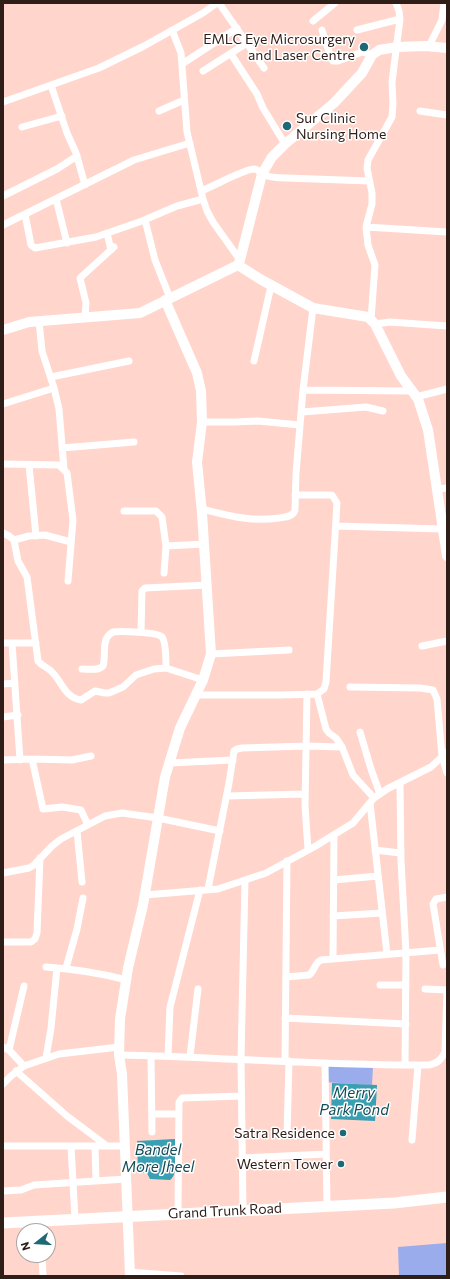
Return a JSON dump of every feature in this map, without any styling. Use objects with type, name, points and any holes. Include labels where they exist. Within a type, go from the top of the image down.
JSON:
[{"type":"main road","name":"Grand Trunk Road","points":[[55,1223],[75,1219],[399,1203],[447,1197]]},
{"type":"main road","name":"Grand Trunk Road","points":[[3,1223],[16,1224]]},
{"type":"street","points":[[3,102],[99,68],[172,30],[218,3],[264,68]]},
{"type":"street","points":[[313,20],[335,3]]},
{"type":"street","points":[[373,322],[375,265],[368,245],[366,227],[372,204],[372,193],[367,168],[368,160],[392,117],[392,82],[400,19],[396,3]]},
{"type":"street","points":[[430,46],[442,20],[445,4]]},
{"type":"street","points":[[357,30],[400,19]]},
{"type":"street","points":[[182,64],[237,28]]},
{"type":"street","points":[[172,30],[181,53],[187,132],[207,212],[239,263],[272,286],[313,308],[368,317],[373,322],[402,376],[418,400],[428,430],[447,556]]},
{"type":"street","points":[[322,30],[333,61],[338,62],[362,52],[372,55]]},
{"type":"street","points":[[203,71],[247,43]]},
{"type":"street","points":[[3,330],[29,322],[140,313],[239,263],[262,174],[272,157],[285,144],[334,103],[362,73],[372,55],[379,50],[397,47],[430,46],[447,48]]},
{"type":"street","points":[[230,54],[285,144]]},
{"type":"street","points":[[51,85],[62,116],[66,133],[77,156],[85,185]]},
{"type":"street","points":[[159,111],[184,100]]},
{"type":"street","points":[[420,111],[447,115]]},
{"type":"street","points":[[22,127],[62,116]]},
{"type":"street","points":[[3,225],[134,160],[190,143]]},
{"type":"street","points":[[3,196],[77,156]]},
{"type":"street","points":[[201,191],[254,169],[259,170],[262,174],[275,177],[369,181]]},
{"type":"street","points":[[56,199],[68,243]]},
{"type":"street","points":[[25,214],[32,245],[35,248],[68,243],[107,233],[145,220],[177,206],[203,199]]},
{"type":"street","points":[[145,220],[155,260],[168,299],[197,373],[201,391],[202,422],[197,462],[202,509],[211,654],[203,680],[180,728],[165,777],[145,895],[126,980],[120,1019],[119,1051],[122,1074],[130,1274],[181,1276]]},
{"type":"street","points":[[366,227],[447,232]]},
{"type":"street","points":[[85,317],[86,303],[80,278],[113,248],[107,233]]},
{"type":"street","points":[[254,361],[272,286]]},
{"type":"street","points":[[202,509],[236,518],[263,520],[294,514],[303,390],[313,308]]},
{"type":"street","points":[[39,321],[42,351],[51,377],[59,409],[64,469]]},
{"type":"street","points":[[373,322],[447,326]]},
{"type":"street","points":[[51,377],[129,361]]},
{"type":"street","points":[[3,404],[54,388]]},
{"type":"street","points":[[303,390],[414,394],[447,389]]},
{"type":"street","points":[[302,412],[366,407],[383,411]]},
{"type":"street","points":[[202,422],[258,421],[300,425]]},
{"type":"street","points":[[62,448],[134,442]]},
{"type":"street","points":[[3,464],[59,466],[67,472],[73,520],[68,581]]},
{"type":"street","points":[[29,464],[36,536]]},
{"type":"street","points":[[436,489],[447,488]]},
{"type":"street","points":[[196,695],[318,694],[324,690],[326,682],[337,503],[332,495],[295,495]]},
{"type":"street","points":[[124,511],[156,511],[162,517],[166,546],[164,573]]},
{"type":"street","points":[[336,526],[443,525]]},
{"type":"street","points":[[3,533],[14,540],[18,561],[27,577],[38,661],[41,665],[52,672],[66,692],[74,699],[81,700],[95,692],[109,693],[123,687],[136,675],[154,669],[166,668],[203,680]]},
{"type":"street","points":[[14,540],[45,535],[71,542]]},
{"type":"street","points":[[166,546],[204,544]]},
{"type":"street","points":[[141,632],[142,591],[145,588],[206,585]]},
{"type":"street","points":[[82,669],[95,669],[103,666],[106,639],[109,634],[114,632],[141,632],[159,635],[162,637],[164,642],[166,668]]},
{"type":"street","points":[[422,646],[447,641]]},
{"type":"street","points":[[3,643],[36,643]]},
{"type":"street","points":[[12,643],[20,760]]},
{"type":"street","points":[[211,654],[289,650]]},
{"type":"street","points":[[3,684],[15,683]]},
{"type":"street","points":[[350,687],[420,688],[433,690],[437,699],[447,773]]},
{"type":"street","points":[[307,694],[305,794],[308,850]]},
{"type":"street","points":[[318,694],[328,733],[336,738],[342,747],[353,775],[375,798]]},
{"type":"street","points":[[3,717],[18,716]]},
{"type":"street","points":[[360,732],[371,769],[375,798],[375,850],[387,954]]},
{"type":"street","points":[[208,889],[227,796],[234,751],[242,748],[306,746],[342,747]]},
{"type":"street","points":[[145,895],[218,889],[266,873],[353,823],[375,798],[431,767],[445,754]]},
{"type":"street","points":[[3,760],[72,760],[91,756]]},
{"type":"street","points":[[32,759],[43,809],[62,807],[81,810],[88,825]]},
{"type":"street","points":[[169,763],[233,760]]},
{"type":"street","points":[[400,783],[400,853],[406,953],[405,1065]]},
{"type":"street","points":[[227,796],[305,794]]},
{"type":"street","points":[[3,873],[34,866],[52,846],[61,839],[105,816],[122,813],[158,818],[220,831]]},
{"type":"street","points":[[77,831],[82,882]]},
{"type":"street","points":[[332,959],[334,835]]},
{"type":"street","points":[[375,850],[400,853]]},
{"type":"street","points":[[3,942],[32,942],[35,939],[40,858]]},
{"type":"street","points":[[287,861],[285,1018],[287,1061],[287,1135]]},
{"type":"street","points":[[334,880],[378,876]]},
{"type":"street","points":[[243,1210],[241,1059],[245,880]]},
{"type":"street","points":[[168,1056],[170,1007],[200,890]]},
{"type":"street","points":[[443,965],[434,904],[436,899],[447,897]]},
{"type":"street","points":[[66,968],[77,929],[83,898]]},
{"type":"street","points":[[333,916],[382,913]]},
{"type":"street","points":[[286,977],[309,975],[312,973],[317,962],[322,960],[440,950]]},
{"type":"street","points":[[46,967],[66,968],[100,973],[126,980]]},
{"type":"street","points":[[46,1058],[51,1028],[57,968]]},
{"type":"street","points":[[380,985],[406,985]]},
{"type":"street","points":[[24,986],[6,1048],[24,1066]]},
{"type":"street","points":[[3,1084],[14,1072],[24,1066],[59,1054],[119,1051],[150,1056],[190,1056],[364,1066],[437,1064],[446,1052],[447,990],[424,989]]},
{"type":"street","points":[[190,1056],[198,990]]},
{"type":"street","points":[[285,1018],[406,1024]]},
{"type":"street","points":[[150,1056],[152,1132]]},
{"type":"street","points":[[325,1063],[327,1207]]},
{"type":"street","points":[[412,1140],[418,1065]]},
{"type":"street","points":[[3,1074],[14,1072]]},
{"type":"street","points":[[14,1072],[67,1116],[107,1146]]},
{"type":"street","points":[[178,1214],[179,1102],[182,1098],[241,1096]]},
{"type":"street","points":[[152,1114],[178,1114]]},
{"type":"street","points":[[3,1146],[124,1146]]},
{"type":"street","points":[[71,1146],[75,1219]]},
{"type":"street","points":[[95,1146],[96,1181]]},
{"type":"street","points":[[242,1158],[326,1154]]},
{"type":"street","points":[[3,1191],[22,1190],[34,1185],[126,1179]]},
{"type":"street","points":[[42,1263],[43,1276]]},
{"type":"shaded area","points":[[324,1063],[373,1066],[372,1085],[323,1082]]},
{"type":"shaded area","points":[[447,1243],[447,1276],[399,1276],[398,1247]]},
{"type":"water","name":"Merry Park Pond","points":[[332,1083],[377,1085],[375,1121],[331,1119]]},
{"type":"water","name":"Bandel More Jheel","points":[[175,1139],[176,1167],[175,1173],[170,1180],[150,1179],[147,1173],[138,1172],[137,1141]]},
{"type":"place","name":"EMLC Eye Microsurgery and Laser Centre","points":[[364,47]]},
{"type":"place","name":"Sur Clinic Nursing Home","points":[[287,126]]},
{"type":"place","name":"Satra Residence","points":[[343,1133]]},
{"type":"place","name":"Western Tower","points":[[341,1164]]}]
